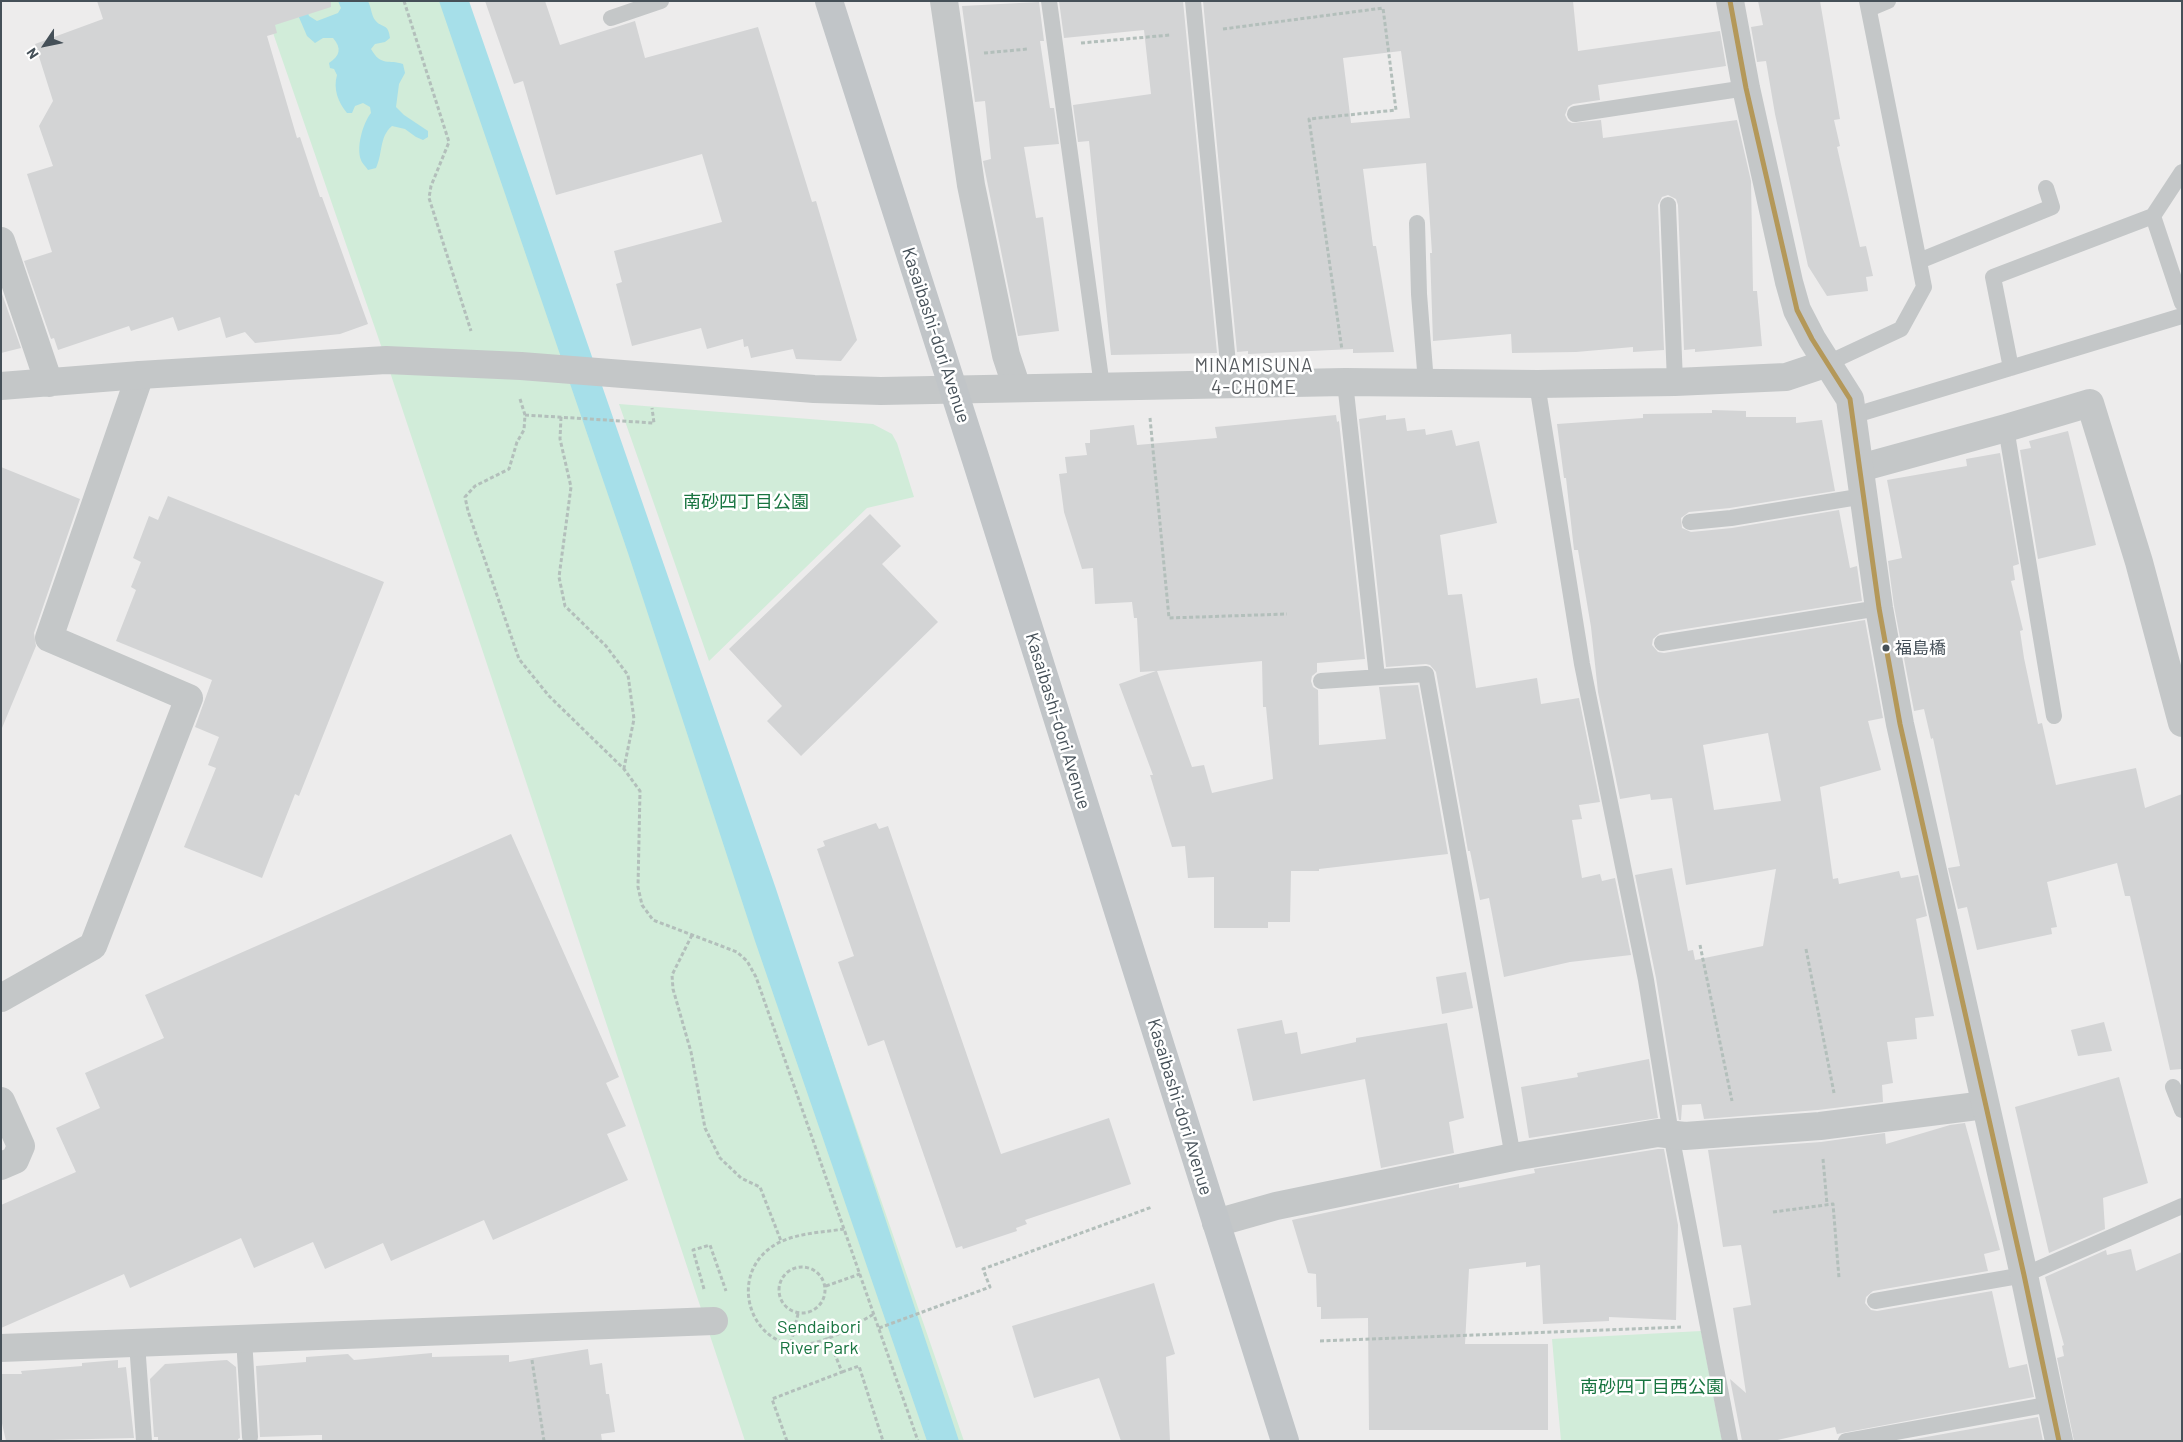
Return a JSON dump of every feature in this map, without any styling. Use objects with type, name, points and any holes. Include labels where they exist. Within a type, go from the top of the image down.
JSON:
[{"type":"main road","name":"Kasaibashi-dori Avenue","points":[[830,1],[1285,1441]]},
{"type":"street","points":[[944,1],[971,186],[1006,355],[1017,388]]},
{"type":"street","points":[[1730,1],[1746,88],[1797,310],[1848,394],[1879,608],[1900,724],[2024,1275],[2059,1441]]},
{"type":"street","points":[[1,241],[49,383]]},
{"type":"street","points":[[1,386],[140,375],[386,360],[521,366],[814,389],[881,391],[1345,382],[1537,384],[1675,382],[1786,377],[1828,363]]},
{"type":"street","points":[[1,998],[93,946],[190,698],[49,638],[140,375]]},
{"type":"street","points":[[1860,468],[2090,403],[2139,562],[2182,723]]},
{"type":"street","points":[[1,1101],[21,1146],[15,1160],[1,1166]]},
{"type":"street","points":[[1216,1223],[1276,1206],[1513,1157],[1658,1133],[1685,1136],[1830,1125],[1985,1105]]},
{"type":"street","points":[[1,1348],[714,1321]]},
{"type":"lane","points":[[611,18],[661,1]]},
{"type":"lane","points":[[1049,1],[1102,386]]},
{"type":"lane","points":[[1193,1],[1230,384]]},
{"type":"lane","points":[[1828,363],[1901,329],[1924,287],[1868,5],[1888,1]]},
{"type":"lane","points":[[1575,114],[1746,88]]},
{"type":"lane","points":[[2011,368],[1993,277],[2153,216],[2182,172]]},
{"type":"lane","points":[[1919,261],[2052,207],[2046,188]]},
{"type":"lane","points":[[1668,205],[1675,382]]},
{"type":"lane","points":[[2153,216],[2182,303]]},
{"type":"lane","points":[[1417,223],[1419,294],[1426,383]]},
{"type":"lane","points":[[1852,416],[2182,316]]},
{"type":"lane","points":[[1345,382],[1377,677]]},
{"type":"lane","points":[[1537,384],[1582,664],[1646,980],[1672,1134],[1730,1441]]},
{"type":"lane","points":[[2006,428],[2054,716]]},
{"type":"lane","points":[[1690,522],[1731,518],[1864,496]]},
{"type":"lane","points":[[1662,643],[1879,608]]},
{"type":"lane","points":[[1321,681],[1426,674],[1513,1157]]},
{"type":"lane","points":[[2173,1087],[2182,1110]]},
{"type":"lane","points":[[1875,1301],[2024,1275],[2182,1206]]},
{"type":"lane","points":[[244,1338],[250,1437]]},
{"type":"lane","points":[[137,1342],[144,1441]]},
{"type":"lane","points":[[1846,1441],[2051,1404]]},
{"type":"path","points":[[404,1],[449,142],[431,186],[429,198],[472,337]]},
{"type":"path","points":[[952,56],[1196,33],[1383,8],[1396,110],[1309,119],[1340,333],[1345,382]]},
{"type":"path","points":[[1147,385],[1169,618],[1287,614]]},
{"type":"path","points":[[520,398],[525,415],[524,430],[517,442],[509,469],[476,486],[465,497],[468,511],[519,659],[549,696],[624,769],[640,791],[638,887],[642,905],[653,920],[737,952],[747,961],[756,978],[918,1441]]},
{"type":"path","points":[[525,415],[654,423],[652,405]]},
{"type":"path","points":[[561,416],[560,439],[571,487],[559,577],[565,606],[606,646],[628,675],[634,719],[624,769]]},
{"type":"path","points":[[692,935],[672,975],[673,989],[691,1052],[705,1128],[720,1158],[741,1178],[760,1186],[781,1242]]},
{"type":"path","points":[[1700,945],[1739,1132]]},
{"type":"path","points":[[1806,949],[1830,1125],[1827,1204]]},
{"type":"path","points":[[1773,1212],[1833,1204],[1839,1278]]},
{"type":"path","points":[[879,1328],[990,1287],[983,1269],[1152,1207]]},
{"type":"path","points":[[844,1229],[781,1242],[758,1259],[747,1288],[750,1309],[763,1329],[781,1342],[807,1344],[840,1334],[874,1314]]},
{"type":"path","points":[[714,1321],[693,1250],[710,1245],[728,1298]]},
{"type":"path","points":[[803,1267],[811,1269],[818,1273],[826,1286],[826,1294],[813,1312],[798,1314],[785,1306],[780,1300],[779,1284],[788,1271],[803,1267]]},
{"type":"path","points":[[826,1286],[860,1274]]},
{"type":"path","points":[[791,1343],[798,1314]]},
{"type":"path","points":[[1320,1341],[1707,1326]]},
{"type":"path","points":[[527,1328],[544,1441]]},
{"type":"path","points":[[828,1337],[842,1372]]},
{"type":"path","points":[[787,1441],[772,1399],[859,1366],[883,1441]]},
{"type":"green space","name":"Sendaibori River Park","points":[[262,1],[468,1],[964,1441],[745,1441],[386,360]]},
{"type":"green space","name":"南砂四丁目公園","points":[[619,404],[873,424],[892,434],[897,443],[914,497],[867,508],[709,661]]},
{"type":"green space","name":"南砂四丁目西公園","points":[[1701,1331],[1722,1441],[1561,1441],[1552,1339]]},
{"type":"water","points":[[338,1],[368,1],[374,19],[388,30],[390,38],[385,42],[375,44],[371,49],[382,60],[403,64],[405,73],[399,84],[396,107],[404,115],[428,131],[428,137],[423,140],[405,129],[392,126],[383,140],[376,168],[368,170],[361,160],[359,149],[363,129],[371,113],[370,107],[363,103],[355,106],[352,113],[347,113],[337,95],[337,75],[334,69],[330,68],[329,63],[336,58],[338,45],[333,38],[323,38],[315,43],[307,36],[298,15],[306,8],[309,16],[317,21],[338,13],[341,8]]},
{"type":"water","points":[[439,1],[469,1],[775,886],[959,1441],[927,1441],[755,941],[628,553]]},
{"type":"building","points":[[97,1],[331,1],[331,7],[275,25],[277,33],[267,36],[297,138],[300,137],[320,197],[322,197],[368,324],[340,334],[255,343],[245,332],[226,338],[220,317],[178,331],[173,317],[131,331],[129,326],[58,350],[54,338],[51,339],[24,261],[52,252],[27,174],[53,166],[39,126],[53,101],[35,44],[103,19]]},
{"type":"building","points":[[485,1],[545,1],[560,45],[635,21],[645,58],[758,27],[812,202],[816,201],[857,340],[841,361],[796,359],[793,349],[751,358],[748,346],[744,347],[743,339],[707,349],[701,328],[632,346],[616,284],[622,282],[614,251],[722,222],[702,154],[556,195],[523,81],[514,84]]},
{"type":"building","points":[[1059,1],[1183,1],[1217,353],[1111,355],[1089,141],[1078,142],[1073,105],[1151,94],[1144,30],[1064,38]]},
{"type":"building","points":[[1203,1],[1573,1],[1578,51],[1720,31],[1726,66],[1598,85],[1600,100],[1573,104],[1568,107],[1565,115],[1568,121],[1572,123],[1601,120],[1603,138],[1737,120],[1751,181],[1753,291],[1757,291],[1762,346],[1695,352],[1695,349],[1684,350],[1678,205],[1676,199],[1668,195],[1662,197],[1658,205],[1664,350],[1633,352],[1633,347],[1576,352],[1512,353],[1511,334],[1433,341],[1430,253],[1432,253],[1426,163],[1363,169],[1373,246],[1376,246],[1394,352],[1353,353],[1353,349],[1248,354],[1248,351],[1237,352]],"holes":[[[1401,51],[1410,118],[1351,123],[1343,58]]]},
{"type":"building","points":[[1758,1],[1820,1],[1840,119],[1834,120],[1840,146],[1837,147],[1860,247],[1866,246],[1873,276],[1866,277],[1868,291],[1827,296],[1808,266],[1775,114],[1766,61],[1757,62],[1751,27],[1763,25]]},
{"type":"building","points":[[1039,2],[1044,41],[1040,41],[1050,108],[1054,108],[1059,144],[1024,147],[1036,218],[1043,217],[1059,331],[1018,336],[983,161],[991,159],[985,101],[975,102],[962,6]]},
{"type":"building","points":[[1,291],[21,348],[1,353]]},
{"type":"building","points":[[1712,410],[1746,411],[1746,417],[1796,417],[1796,423],[1822,420],[1835,491],[1730,508],[1689,512],[1681,518],[1682,528],[1691,532],[1732,528],[1839,510],[1850,568],[1857,566],[1862,601],[1660,633],[1653,639],[1652,645],[1658,652],[1664,653],[1865,620],[1883,718],[1868,721],[1881,770],[1820,787],[1833,879],[1838,878],[1839,884],[1899,871],[1901,878],[1918,875],[1927,916],[1916,919],[1934,1016],[1915,1018],[1917,1039],[1887,1042],[1893,1083],[1882,1085],[1883,1102],[1818,1110],[1704,1119],[1701,1104],[1682,1105],[1681,1120],[1679,1120],[1656,978],[1635,875],[1672,868],[1688,951],[1693,950],[1695,960],[1763,946],[1776,869],[1686,885],[1672,798],[1651,800],[1650,794],[1620,799],[1598,692],[1591,627],[1578,550],[1574,550],[1566,478],[1564,478],[1557,424],[1643,418],[1643,414],[1712,413]],"holes":[[[1768,733],[1781,801],[1714,810],[1703,745]]]},
{"type":"building","points":[[1336,415],[1337,422],[1339,421],[1365,659],[1317,663],[1317,672],[1312,676],[1311,681],[1313,687],[1318,690],[1319,745],[1386,739],[1379,687],[1418,685],[1448,854],[1319,869],[1319,871],[1291,871],[1290,922],[1268,922],[1268,928],[1214,928],[1214,877],[1188,878],[1185,846],[1172,847],[1150,775],[1153,775],[1119,684],[1156,671],[1140,672],[1137,618],[1134,618],[1132,602],[1095,604],[1093,568],[1082,569],[1064,512],[1059,474],[1067,473],[1065,457],[1087,455],[1085,443],[1090,443],[1090,430],[1134,425],[1137,445],[1217,438],[1215,427]],"holes":[[[1262,661],[1263,707],[1266,707],[1273,779],[1212,793],[1204,765],[1192,767],[1157,671]]]},
{"type":"building","points":[[1386,415],[1386,420],[1405,418],[1407,431],[1425,429],[1426,435],[1452,430],[1456,446],[1479,441],[1497,523],[1440,535],[1448,595],[1462,594],[1476,688],[1537,678],[1541,704],[1579,698],[1600,802],[1579,805],[1582,819],[1572,820],[1582,878],[1600,874],[1602,881],[1615,878],[1631,955],[1570,962],[1504,977],[1489,898],[1480,900],[1470,851],[1468,851],[1436,672],[1430,665],[1426,664],[1386,667],[1359,419]]},
{"type":"building","points":[[2068,431],[2096,545],[2038,559],[2020,450],[2031,448],[2029,441]]},
{"type":"building","points":[[2000,453],[2019,564],[2013,566],[2015,580],[2011,581],[2023,630],[2020,631],[2024,658],[2038,724],[2042,723],[2056,785],[2136,768],[2145,808],[2182,794],[2182,1069],[2170,1070],[2130,896],[2125,896],[2117,863],[2047,882],[2057,927],[2051,928],[2052,934],[1977,950],[1967,907],[1958,909],[1948,868],[1960,866],[1933,738],[1931,739],[1924,709],[1914,711],[1894,606],[1888,561],[1902,558],[1887,480],[1967,466],[1966,459]]},
{"type":"building","points":[[1,467],[80,499],[34,633],[36,646],[2,728]]},
{"type":"building","points":[[168,496],[384,582],[299,796],[295,794],[262,878],[184,847],[216,768],[208,765],[219,737],[195,727],[212,680],[116,641],[136,590],[131,587],[141,562],[133,558],[149,516],[158,520]]},
{"type":"building","points":[[870,514],[901,546],[882,564],[938,622],[801,756],[767,721],[782,706],[729,649]]},
{"type":"building","points":[[876,823],[879,829],[888,826],[1001,1154],[1109,1118],[1131,1184],[1025,1220],[1027,1224],[1016,1228],[1017,1231],[963,1249],[962,1246],[956,1248],[884,1040],[868,1046],[838,962],[854,956],[817,849],[825,846],[823,841]]},
{"type":"building","points":[[511,834],[619,1077],[606,1083],[626,1126],[607,1134],[628,1180],[493,1240],[484,1220],[391,1261],[383,1243],[325,1269],[313,1242],[254,1268],[241,1238],[130,1288],[124,1274],[1,1328],[1,1205],[76,1172],[56,1128],[100,1108],[85,1073],[164,1038],[145,995]]},
{"type":"building","points":[[1466,972],[1473,1008],[1442,1014],[1436,977]]},
{"type":"building","points":[[1282,1020],[1285,1034],[1297,1032],[1301,1054],[1356,1042],[1356,1038],[1447,1023],[1464,1118],[1449,1122],[1454,1153],[1381,1168],[1365,1079],[1253,1101],[1237,1029]]},
{"type":"building","points":[[2104,1022],[2112,1051],[2078,1056],[2071,1030]]},
{"type":"building","points":[[1649,1059],[1658,1118],[1529,1138],[1521,1087],[1578,1077],[1577,1073]]},
{"type":"building","points":[[2119,1077],[2148,1183],[2103,1198],[2105,1229],[2049,1253],[2015,1107]]},
{"type":"building","points":[[1965,1123],[2000,1250],[1984,1254],[1988,1271],[1873,1291],[1866,1297],[1865,1303],[1871,1310],[1877,1311],[1992,1291],[2009,1368],[2027,1364],[2034,1397],[1837,1434],[1835,1427],[1773,1441],[1742,1441],[1730,1379],[1746,1393],[1733,1308],[1751,1305],[1741,1245],[1723,1247],[1708,1150],[1821,1142],[1885,1133],[1886,1144],[1950,1125]]},
{"type":"building","points":[[1664,1149],[1678,1225],[1676,1320],[1609,1317],[1609,1321],[1543,1324],[1540,1265],[1526,1267],[1526,1262],[1469,1269],[1465,1344],[1548,1344],[1548,1430],[1369,1430],[1368,1318],[1321,1319],[1321,1307],[1317,1307],[1316,1274],[1308,1273],[1292,1220],[1459,1184],[1459,1188],[1535,1173],[1534,1169]]},
{"type":"building","points":[[2131,1249],[2136,1271],[2182,1252],[2182,1441],[2074,1441],[2057,1358],[2064,1356],[2062,1346],[2064,1345],[2045,1277],[2106,1250],[2107,1255]]},
{"type":"building","points":[[1154,1283],[1175,1354],[1166,1357],[1170,1441],[1121,1441],[1099,1378],[1034,1398],[1012,1326]]},
{"type":"building","points":[[588,1349],[590,1365],[602,1363],[606,1394],[609,1394],[615,1432],[601,1434],[602,1441],[322,1441],[322,1435],[260,1437],[256,1366],[306,1362],[306,1357],[348,1354],[354,1360],[432,1353],[432,1357],[509,1355],[509,1362]]},
{"type":"building","points":[[118,1360],[118,1368],[126,1367],[134,1438],[6,1441],[1,1419],[1,1374],[22,1374],[21,1371],[82,1366],[82,1363]]},
{"type":"building","points":[[227,1360],[236,1367],[240,1438],[238,1441],[158,1441],[158,1437],[154,1437],[150,1379],[165,1364]]},
{"type":"building","points":[[2038,1417],[2043,1441],[1904,1441]]},
{"type":"transit line","points":[[1730,1],[1746,88],[1797,310],[1812,339],[1850,399],[1879,608],[1900,724],[2024,1275],[2059,1441]]},
{"type":"place","name":"福島橋","points":[[1886,648]]},
{"type":"district","name":"MINAMISUNA 4-CHOME","points":[[1254,377]]}]
